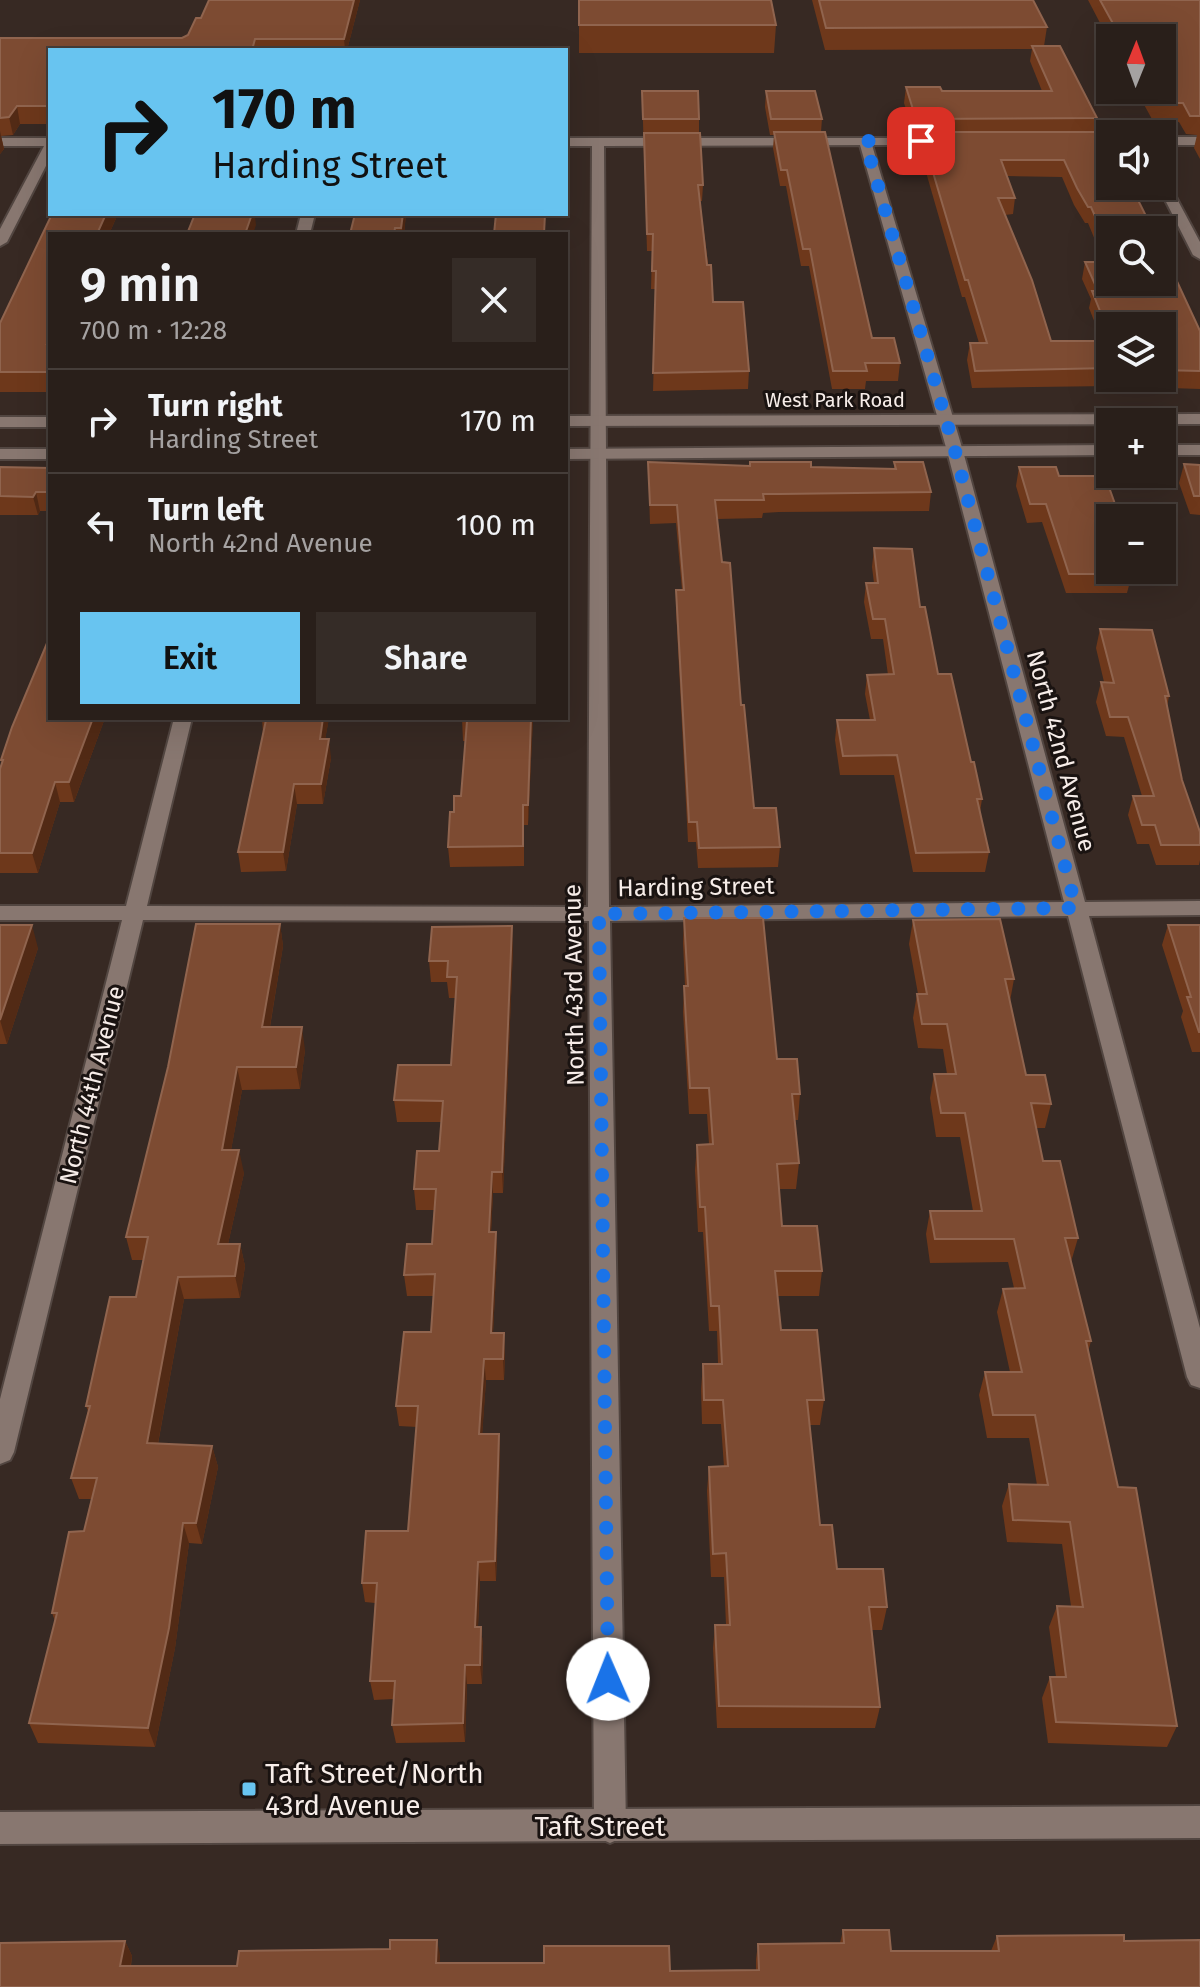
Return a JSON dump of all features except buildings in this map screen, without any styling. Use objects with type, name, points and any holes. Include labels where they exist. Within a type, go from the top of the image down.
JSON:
[{"type":"street","name":"North 42nd Avenue","points":[[865,141],[955,451],[1200,1377]]},
{"type":"street","points":[[568,142],[958,141]]},
{"type":"street","points":[[1176,141],[1200,141]]},
{"type":"street","points":[[0,142],[48,144]]},
{"type":"street","name":"North 43rd Avenue","points":[[598,142],[599,914],[610,1827]]},
{"type":"street","points":[[0,242],[48,148]]},
{"type":"street","points":[[1171,200],[1200,255]]},
{"type":"street","name":"West Park Road","points":[[568,421],[1200,419]]},
{"type":"street","points":[[0,422],[48,422]]},
{"type":"street","points":[[568,454],[1096,450]]},
{"type":"street","points":[[1176,450],[1200,450]]},
{"type":"street","points":[[0,454],[48,454]]},
{"type":"street","name":"North 44th Avenue","points":[[0,1452],[183,720]]},
{"type":"street","name":"Harding Street","points":[[0,913],[599,914],[1200,908]]},
{"type":"street","name":"Taft Street","points":[[0,1828],[1200,1822]]},
{"type":"place","name":"Taft Street/North 43rd Avenue","points":[[249,1789]]},
{"type":"route","points":[[608,1679],[599,914],[1076,908],[955,451],[865,141],[921,141]]}]
